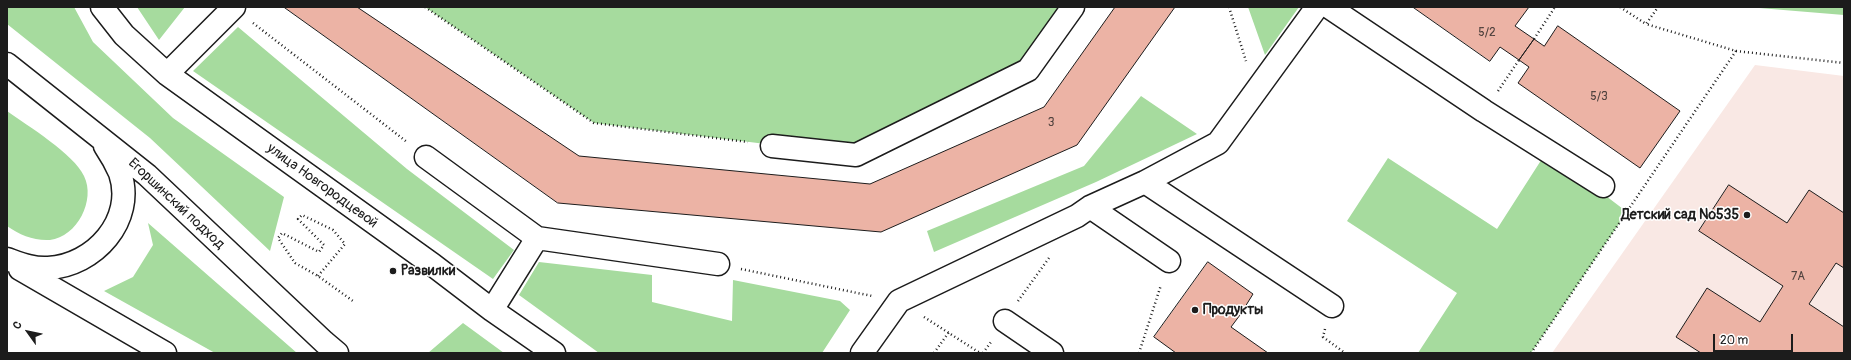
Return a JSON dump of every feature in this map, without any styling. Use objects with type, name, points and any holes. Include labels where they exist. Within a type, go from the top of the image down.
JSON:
[{"type":"main road","name":"улица Новгородцевой","points":[[102,7],[124,35],[167,74],[492,310],[554,353]]},
{"type":"main road","points":[[167,74],[234,7]]},
{"type":"main road","points":[[772,146],[856,155],[1028,70],[1073,7]]},
{"type":"main road","points":[[862,353],[899,301],[1078,216],[1090,207],[1145,182],[1218,144],[1317,7]]},
{"type":"main road","points":[[1328,7],[1484,111],[1603,186]]},
{"type":"main road","name":"Егоршинский подход","points":[[7,64],[147,175],[337,353]]},
{"type":"main road","points":[[7,260],[31,268],[65,266],[83,259],[99,248],[110,235],[122,207],[123,191],[120,174],[105,147],[88,129]]},
{"type":"main road","points":[[426,157],[537,238],[718,264]]},
{"type":"main road","points":[[1145,182],[1332,306]]},
{"type":"main road","points":[[1090,207],[1169,260]]},
{"type":"main road","points":[[492,310],[537,238]]},
{"type":"main road","points":[[7,260],[165,353]]},
{"type":"main road","points":[[1005,321],[1052,353]]},
{"type":"path","points":[[234,7],[426,157]]},
{"type":"path","points":[[426,7],[594,123],[772,146]]},
{"type":"path","points":[[1229,7],[1256,92]]},
{"type":"path","points":[[1534,39],[1555,7]]},
{"type":"path","points":[[1620,7],[1646,24],[1736,51],[1844,63]]},
{"type":"path","points":[[1646,24],[1658,7]]},
{"type":"path","points":[[1531,353],[1736,51]]},
{"type":"path","points":[[1484,111],[1519,60]]},
{"type":"path","points":[[318,276],[345,244],[334,230],[302,215],[298,219],[324,245],[319,252],[282,233],[278,238],[295,263],[318,276],[353,301]]},
{"type":"path","points":[[718,264],[899,301],[982,353],[1050,256]]},
{"type":"path","points":[[1139,353],[1169,260]]},
{"type":"path","points":[[934,353],[949,332]]},
{"type":"shaded area","name":"Детский сад №535","points":[[1755,65],[1844,76],[1844,353],[1552,353]]},
{"type":"green space","points":[[7,7],[74,7],[93,42],[173,118],[284,197],[270,251],[150,138],[7,24]]},
{"type":"green space","points":[[137,7],[185,7],[159,40]]},
{"type":"green space","points":[[425,7],[1073,7],[1028,70],[856,155],[594,123]]},
{"type":"green space","points":[[1248,7],[1299,7],[1265,55]]},
{"type":"green space","points":[[1747,7],[1844,7],[1844,15]]},
{"type":"green space","points":[[238,27],[407,169],[514,250],[493,279],[193,71]]},
{"type":"green space","points":[[1141,96],[1197,134],[1096,182],[934,252],[927,231],[1084,166]]},
{"type":"green space","points":[[7,111],[61,150],[79,168],[84,176],[88,196],[86,206],[76,225],[60,237],[50,240],[33,238],[22,235],[7,226]]},
{"type":"green space","points":[[1547,151],[1627,212],[1531,353],[1418,353],[1457,293],[1347,221],[1388,158],[1497,229]]},
{"type":"green space","points":[[148,223],[297,353],[215,353],[104,291],[133,277],[153,245]]},
{"type":"green space","points":[[539,262],[652,275],[652,302],[732,321],[733,280],[840,301],[850,310],[822,353],[599,353],[519,295]]},
{"type":"green space","points":[[463,323],[504,353],[428,353]]},
{"type":"building","points":[[284,7],[357,7],[579,156],[870,184],[1044,107],[1115,7],[1175,7],[1077,145],[881,232],[558,203]]},
{"type":"building","points":[[1413,7],[1529,7],[1515,26],[1534,39],[1519,60],[1500,47],[1490,61]]},
{"type":"building","points":[[1558,26],[1680,111],[1640,168],[1518,83],[1529,67],[1519,60],[1534,39],[1544,46]]},
{"type":"building","points":[[1729,185],[1787,223],[1809,190],[1844,213],[1844,268],[1836,263],[1809,304],[1844,327],[1844,353],[1701,353],[1676,337],[1707,288],[1760,322],[1783,286],[1699,231]]},
{"type":"building","points":[[1208,262],[1253,294],[1231,327],[1268,353],[1176,353],[1154,337]]},
{"type":"place","name":"Детский сад №535","points":[[1747,215]]},
{"type":"place","name":"Развилки","points":[[393,271]]},
{"type":"place","name":"Продукты","points":[[1195,310]]}]
